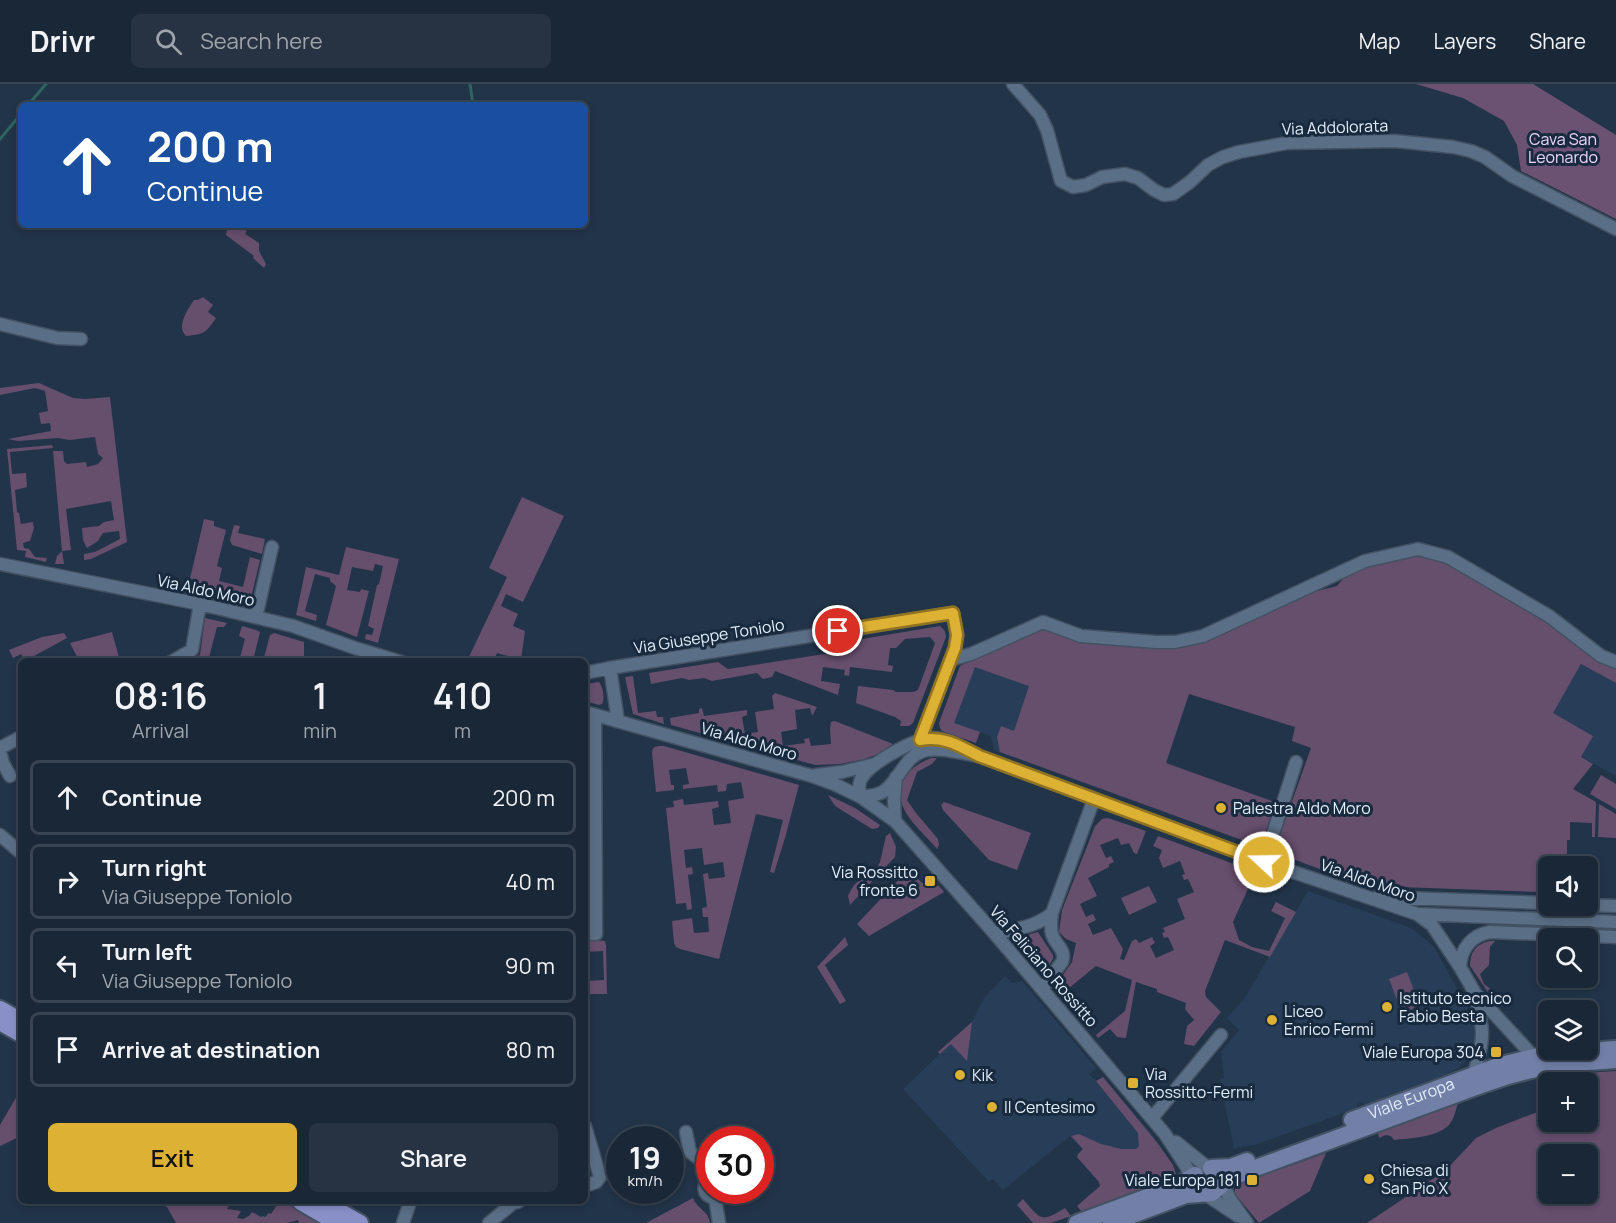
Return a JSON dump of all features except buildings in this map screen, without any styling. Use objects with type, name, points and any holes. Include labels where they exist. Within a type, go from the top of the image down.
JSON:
[{"type":"main road","points":[[0,1009],[18,1019]]},
{"type":"main road","points":[[0,1022],[18,1032]]},
{"type":"main road","name":"Viale Europa","points":[[1533,1063],[1567,1052],[1616,1049]]},
{"type":"main road","name":"Viale Europa","points":[[1111,1223],[1186,1195],[1231,1167],[1481,1078],[1501,1065],[1574,1064],[1616,1060]]},
{"type":"main road","name":"Viale Europa","points":[[1077,1223],[1177,1186],[1206,1181]]},
{"type":"main road","points":[[304,1204],[337,1223]]},
{"type":"main road","points":[[327,1204],[360,1223]]},
{"type":"street","name":"Via Addolorata","points":[[1013,84],[1040,115],[1047,130],[1061,181],[1073,187],[1086,185],[1102,177],[1125,174],[1138,178],[1164,195],[1173,195],[1208,165],[1239,152],[1287,143],[1395,141],[1470,151],[1512,176],[1616,229]]},
{"type":"street","points":[[0,324],[57,338],[81,339]]},
{"type":"street","points":[[255,617],[272,547]]},
{"type":"street","points":[[950,660],[971,654],[1043,622],[1089,637],[1175,642],[1203,636],[1365,561],[1418,549],[1448,556],[1549,616],[1602,656],[1616,662]]},
{"type":"street","name":"Via Aldo Moro","points":[[0,564],[200,604],[293,626],[388,658]]},
{"type":"street","points":[[178,658],[192,650],[200,604]]},
{"type":"street","name":"Via Giuseppe Toniolo","points":[[610,668],[953,613],[957,635],[922,745]]},
{"type":"street","points":[[588,672],[610,668],[618,721]]},
{"type":"street","points":[[588,933],[596,933],[590,713]]},
{"type":"street","name":"Via Aldo Moro","points":[[590,713],[812,776],[861,797],[895,821]]},
{"type":"street","points":[[0,748],[18,739]]},
{"type":"street","points":[[922,745],[884,791],[873,796],[861,797],[862,777],[876,764],[903,747],[922,745]]},
{"type":"street","name":"Via Aldo Moro","points":[[922,745],[979,756],[1264,862],[1417,914],[1432,925],[1475,993]]},
{"type":"street","points":[[0,752],[10,776]]},
{"type":"street","points":[[1264,862],[1296,762]]},
{"type":"street","points":[[812,776],[876,764]]},
{"type":"street","points":[[895,821],[894,801],[897,776]]},
{"type":"street","points":[[1052,936],[1052,913],[1094,799]]},
{"type":"street","name":"Via Feliciano Rossitto","points":[[895,821],[995,934],[1165,1134]]},
{"type":"street","points":[[0,835],[18,850]]},
{"type":"street","points":[[1364,897],[1538,903]]},
{"type":"street","points":[[1598,905],[1616,906]]},
{"type":"street","points":[[995,934],[1037,923],[1045,920],[1052,913]]},
{"type":"street","points":[[1417,914],[1616,921]]},
{"type":"street","points":[[1037,923],[1046,928],[1064,957],[1042,989]]},
{"type":"street","points":[[1460,967],[1460,960],[1467,944],[1473,937],[1482,933],[1616,937]]},
{"type":"street","points":[[1475,993],[1533,1063]]},
{"type":"street","points":[[1475,993],[1483,1033],[1481,1078]]},
{"type":"street","points":[[1152,1118],[1221,1035]]},
{"type":"street","points":[[686,1132],[690,1152],[696,1156]]},
{"type":"street","points":[[1165,1134],[1187,1168],[1230,1199],[1246,1222]]},
{"type":"street","points":[[1165,1134],[1246,1222]]},
{"type":"street","points":[[588,1136],[600,1177],[588,1186]]},
{"type":"street","points":[[404,1223],[409,1204]]},
{"type":"street","points":[[489,1223],[512,1204]]},
{"type":"street","points":[[719,1204],[719,1223]]},
{"type":"shaded area","points":[[227,228],[242,228],[247,231],[245,234],[259,243],[259,251],[266,264],[264,268],[253,258],[254,256],[226,235]]},
{"type":"shaded area","points":[[203,297],[213,305],[208,312],[216,318],[204,332],[186,336],[182,323],[186,313],[194,300]]},
{"type":"shaded area","points":[[39,383],[73,398],[110,397],[127,542],[91,559],[84,560],[84,554],[95,552],[120,539],[119,531],[103,533],[98,541],[87,548],[83,540],[82,528],[99,526],[104,522],[114,520],[111,501],[66,509],[71,550],[62,551],[53,451],[63,451],[64,461],[67,464],[86,462],[87,467],[98,464],[103,458],[98,454],[95,437],[69,440],[58,438],[18,441],[8,439],[51,431],[50,423],[41,424],[39,413],[48,411],[45,391],[35,388],[0,395],[0,388]]},
{"type":"shaded area","points":[[52,445],[53,448],[10,452],[12,474],[26,473],[27,487],[15,490],[17,512],[21,524],[33,522],[34,528],[30,541],[23,543],[24,548],[29,549],[35,557],[47,558],[46,562],[25,557],[26,551],[17,550],[7,449]]},
{"type":"shaded area","points":[[522,497],[564,516],[523,602],[506,594],[501,606],[518,614],[513,626],[525,631],[521,658],[497,653],[495,658],[468,658],[507,577],[489,568]]},
{"type":"shaded area","points":[[204,519],[214,521],[214,526],[226,530],[217,566],[222,568],[219,581],[243,587],[250,557],[260,560],[251,598],[225,591],[207,591],[188,587]]},
{"type":"shaded area","points":[[234,525],[240,526],[238,533],[265,539],[262,554],[232,545],[230,540]]},
{"type":"shaded area","points":[[346,547],[399,559],[378,643],[365,639],[366,634],[372,635],[374,629],[368,626],[383,566],[375,564],[373,571],[352,567],[347,590],[369,591],[357,637],[326,625],[336,586],[330,578],[315,574],[305,611],[317,615],[316,621],[296,615],[306,567],[339,575]]},
{"type":"shaded area","points":[[62,551],[64,564],[55,564],[57,556]]},
{"type":"shaded area","points":[[1425,555],[1436,556],[1540,615],[1616,667],[1616,683],[1581,664],[1553,713],[1593,736],[1581,757],[1593,764],[1573,789],[1596,802],[1595,837],[1592,837],[1592,823],[1570,822],[1567,856],[1538,856],[1538,892],[1372,886],[1360,884],[1274,852],[1311,748],[1292,741],[1295,727],[1189,694],[1166,763],[1275,802],[1261,847],[1000,752],[997,737],[1001,726],[1014,731],[1029,686],[975,667],[954,723],[980,732],[976,743],[942,731],[940,728],[939,723],[960,666],[1029,631],[1049,628],[1086,641],[1148,648],[1183,646],[1305,594],[1337,586],[1347,574],[1378,561]]},
{"type":"shaded area","points":[[205,618],[227,623],[224,627],[217,627],[209,658],[194,658],[200,655]]},
{"type":"shaded area","points":[[242,626],[260,632],[254,658],[240,658],[245,639],[239,636]]},
{"type":"shaded area","points":[[940,626],[945,631],[946,637],[913,723],[909,726],[900,726],[901,721],[895,717],[856,703],[858,686],[896,692],[918,690],[935,643],[930,637],[905,639],[896,648],[890,648],[888,665],[893,666],[892,672],[850,667],[849,676],[844,675],[845,670],[823,667],[821,681],[840,684],[838,695],[775,671],[772,677],[763,679],[757,673],[712,681],[704,678],[689,680],[682,678],[651,684],[649,673],[718,662],[728,669],[850,650],[856,640]]},
{"type":"shaded area","points":[[112,632],[119,658],[78,658],[70,643]]},
{"type":"shaded area","points":[[64,633],[67,638],[30,658],[23,658],[21,654],[13,658],[9,650],[42,637]]},
{"type":"shaded area","points":[[274,633],[304,642],[304,658],[264,658],[270,635]]},
{"type":"shaded area","points":[[1063,650],[1012,757],[994,750],[991,736],[980,732],[976,743],[942,731],[940,728],[939,723],[960,666]]},
{"type":"shaded area","points":[[1581,664],[1616,683],[1616,776],[1540,734]]},
{"type":"shaded area","points":[[633,676],[638,713],[656,711],[657,717],[663,717],[664,724],[633,714],[625,677]]},
{"type":"shaded area","points":[[599,682],[603,693],[602,704],[588,702],[588,684]]},
{"type":"shaded area","points":[[775,693],[817,707],[812,716],[810,708],[795,710],[797,729],[781,732],[783,746],[805,743],[804,739],[809,738],[811,746],[831,744],[831,722],[835,721],[893,744],[883,752],[865,759],[840,764],[815,765],[671,725],[670,718],[699,713],[699,709],[702,708],[704,716],[747,710],[747,715],[742,717],[745,734],[758,732],[755,712],[774,709],[772,696]]},
{"type":"shaded area","points":[[658,746],[799,785],[774,873],[770,872],[783,820],[756,814],[719,959],[680,949],[674,943],[672,921],[692,918],[694,933],[709,932],[708,917],[703,917],[702,908],[707,907],[703,874],[708,873],[709,879],[725,877],[723,862],[704,865],[702,848],[684,850],[686,868],[692,867],[693,874],[688,875],[692,909],[687,910],[686,903],[676,904],[666,808],[674,807],[673,801],[683,799],[684,805],[718,801],[719,807],[712,809],[714,825],[731,823],[728,801],[744,798],[741,782],[727,784],[726,791],[718,792],[717,785],[683,789],[683,785],[689,784],[686,768],[669,770],[674,790],[656,792],[652,753],[653,748]]},
{"type":"shaded area","points":[[931,758],[937,758],[932,764],[917,772],[907,800],[938,839],[937,849],[906,814],[900,792],[905,777],[910,771]]},
{"type":"shaded area","points":[[1601,775],[1616,784],[1616,809],[1590,794]]},
{"type":"shaded area","points":[[828,795],[855,808],[880,825],[872,829],[835,806]]},
{"type":"shaded area","points":[[944,802],[1031,833],[1017,870],[989,860],[943,810],[941,805]]},
{"type":"shaded area","points":[[1599,804],[1616,814],[1616,838],[1598,837]]},
{"type":"shaded area","points":[[1108,818],[1146,831],[1137,854],[1134,853],[1129,843],[1121,845],[1118,838],[1100,845],[1106,858],[1111,856],[1114,862],[1088,878],[1097,896],[1080,904],[1086,917],[1093,914],[1096,920],[1088,924],[1093,935],[1111,928],[1123,949],[1120,959],[1124,960],[1132,941],[1136,939],[1139,943],[1152,937],[1155,943],[1150,946],[1156,958],[1174,950],[1168,937],[1164,938],[1163,928],[1185,919],[1177,899],[1194,892],[1188,879],[1184,880],[1182,875],[1185,874],[1180,861],[1163,868],[1159,858],[1162,850],[1153,846],[1158,836],[1280,881],[1275,884],[1253,878],[1233,922],[1239,940],[1252,947],[1269,951],[1285,918],[1271,911],[1276,902],[1296,912],[1270,957],[1225,940],[1205,991],[1206,997],[1221,1012],[1194,1046],[1184,1044],[1187,1026],[1194,1020],[1185,1009],[1186,1003],[1157,992],[1157,989],[1136,982],[1126,1038],[1117,1037],[1110,1029],[1098,1038],[1096,1035],[1125,1011],[1132,980],[1096,966],[1069,988],[1094,1018],[1087,1024],[1056,985],[1072,962],[1076,943],[1066,939],[1059,932],[1062,910],[1095,826],[1102,819]]},
{"type":"shaded area","points":[[890,833],[896,847],[895,857],[850,905],[848,896],[853,887],[873,875],[880,862],[886,836]]},
{"type":"shaded area","points":[[909,869],[922,883],[939,886],[944,892],[869,936],[857,924]]},
{"type":"shaded area","points":[[1149,886],[1157,902],[1129,915],[1121,898]]},
{"type":"shaded area","points":[[1308,891],[1403,925],[1414,930],[1434,947],[1470,1012],[1474,1025],[1474,1042],[1464,1062],[1450,1073],[1364,1105],[1363,1102],[1357,1104],[1357,1108],[1255,1145],[1234,1149],[1220,1079],[1224,1078],[1221,1052],[1239,1030],[1227,1018],[1244,999]]},
{"type":"shaded area","points":[[1038,932],[1053,955],[1053,959],[1043,974],[1015,940]]},
{"type":"shaded area","points":[[845,937],[848,945],[825,965],[846,1001],[840,1004],[817,967]]},
{"type":"shaded area","points":[[588,939],[605,941],[607,994],[588,994],[588,981],[604,980],[603,951],[588,952]]},
{"type":"shaded area","points":[[1490,941],[1495,941],[1490,947],[1489,965],[1480,974],[1484,984],[1492,990],[1492,998],[1470,966],[1475,949]]},
{"type":"shaded area","points":[[1407,972],[1420,1006],[1402,1013],[1389,979]]},
{"type":"shaded area","points":[[1005,976],[1012,983],[1022,981],[1096,1068],[1089,1074],[1096,1081],[1103,1077],[1159,1145],[1125,1196],[1070,1136],[1003,1190],[993,1179],[989,1182],[903,1089],[940,1054],[938,1052],[972,1022],[984,998]]},
{"type":"shaded area","points":[[972,1022],[967,1061],[951,1044],[940,1054],[938,1052]]},
{"type":"shaded area","points":[[1616,1071],[1616,1223],[1367,1223],[1446,1170],[1476,1138],[1538,1112],[1538,1132],[1598,1132],[1598,1072]]},
{"type":"shaded area","points":[[1103,1077],[1159,1145],[1173,1165],[1176,1174],[1171,1181],[1082,1212],[1077,1206],[1100,1186],[1077,1157],[1083,1149],[1071,1136],[1079,1134],[1101,1144],[1121,1149],[1136,1149],[1139,1146],[1138,1133],[1096,1081]]},
{"type":"shaded area","points":[[18,1094],[18,1137],[0,1146],[0,1125]]},
{"type":"shaded area","points":[[1458,1103],[1451,1123],[1437,1133],[1394,1140],[1391,1136],[1386,1135],[1379,1138],[1378,1133]]},
{"type":"shaded area","points":[[1326,1153],[1310,1191],[1259,1223],[1235,1194],[1235,1188],[1238,1185],[1248,1181],[1249,1184],[1256,1181],[1255,1178]]},
{"type":"shaded area","points":[[693,1198],[710,1223],[646,1223],[684,1204]]},
{"type":"shaded area","points":[[1023,1199],[1042,1217],[1051,1216],[1065,1208],[1071,1216],[1051,1223],[1033,1223],[1017,1205]]},
{"type":"shaded area","points":[[162,1204],[213,1206],[214,1204],[230,1204],[227,1209],[241,1211],[237,1218],[243,1219],[252,1212],[265,1217],[271,1214],[278,1204],[288,1204],[321,1223],[299,1223],[298,1220],[287,1223],[176,1223],[167,1207]]},
{"type":"green space","name":"Cava San Leonardo","points":[[1416,84],[1533,84],[1616,135],[1616,219],[1521,171],[1517,145],[1504,121],[1463,98]]},
{"type":"waterway","points":[[31,102],[46,84]]},
{"type":"waterway","points":[[470,84],[473,102]]},
{"type":"waterway","points":[[0,139],[18,118]]},
{"type":"place","name":"Palestra Aldo Moro","points":[[1221,808]]},
{"type":"place","name":"Via Rossitto fronte 6","points":[[930,881]]},
{"type":"place","name":"Istituto tecnico Fabio Besta","points":[[1387,1007]]},
{"type":"place","name":"Liceo Enrico Fermi","points":[[1272,1020]]},
{"type":"place","name":"Viale Europa 304","points":[[1496,1052]]},
{"type":"place","name":"Kik","points":[[960,1075]]},
{"type":"place","name":"Via Rossitto-Fermi","points":[[1133,1083]]},
{"type":"place","name":"Il Centesimo","points":[[992,1107]]},
{"type":"place","name":"Chiesa di San Pio X","points":[[1369,1179]]},
{"type":"place","name":"Viale Europa 181","points":[[1252,1180]]},
{"type":"route","points":[[838,631],[953,613],[957,635],[955,648],[920,740],[940,739],[958,745],[979,756],[1264,862]]}]
